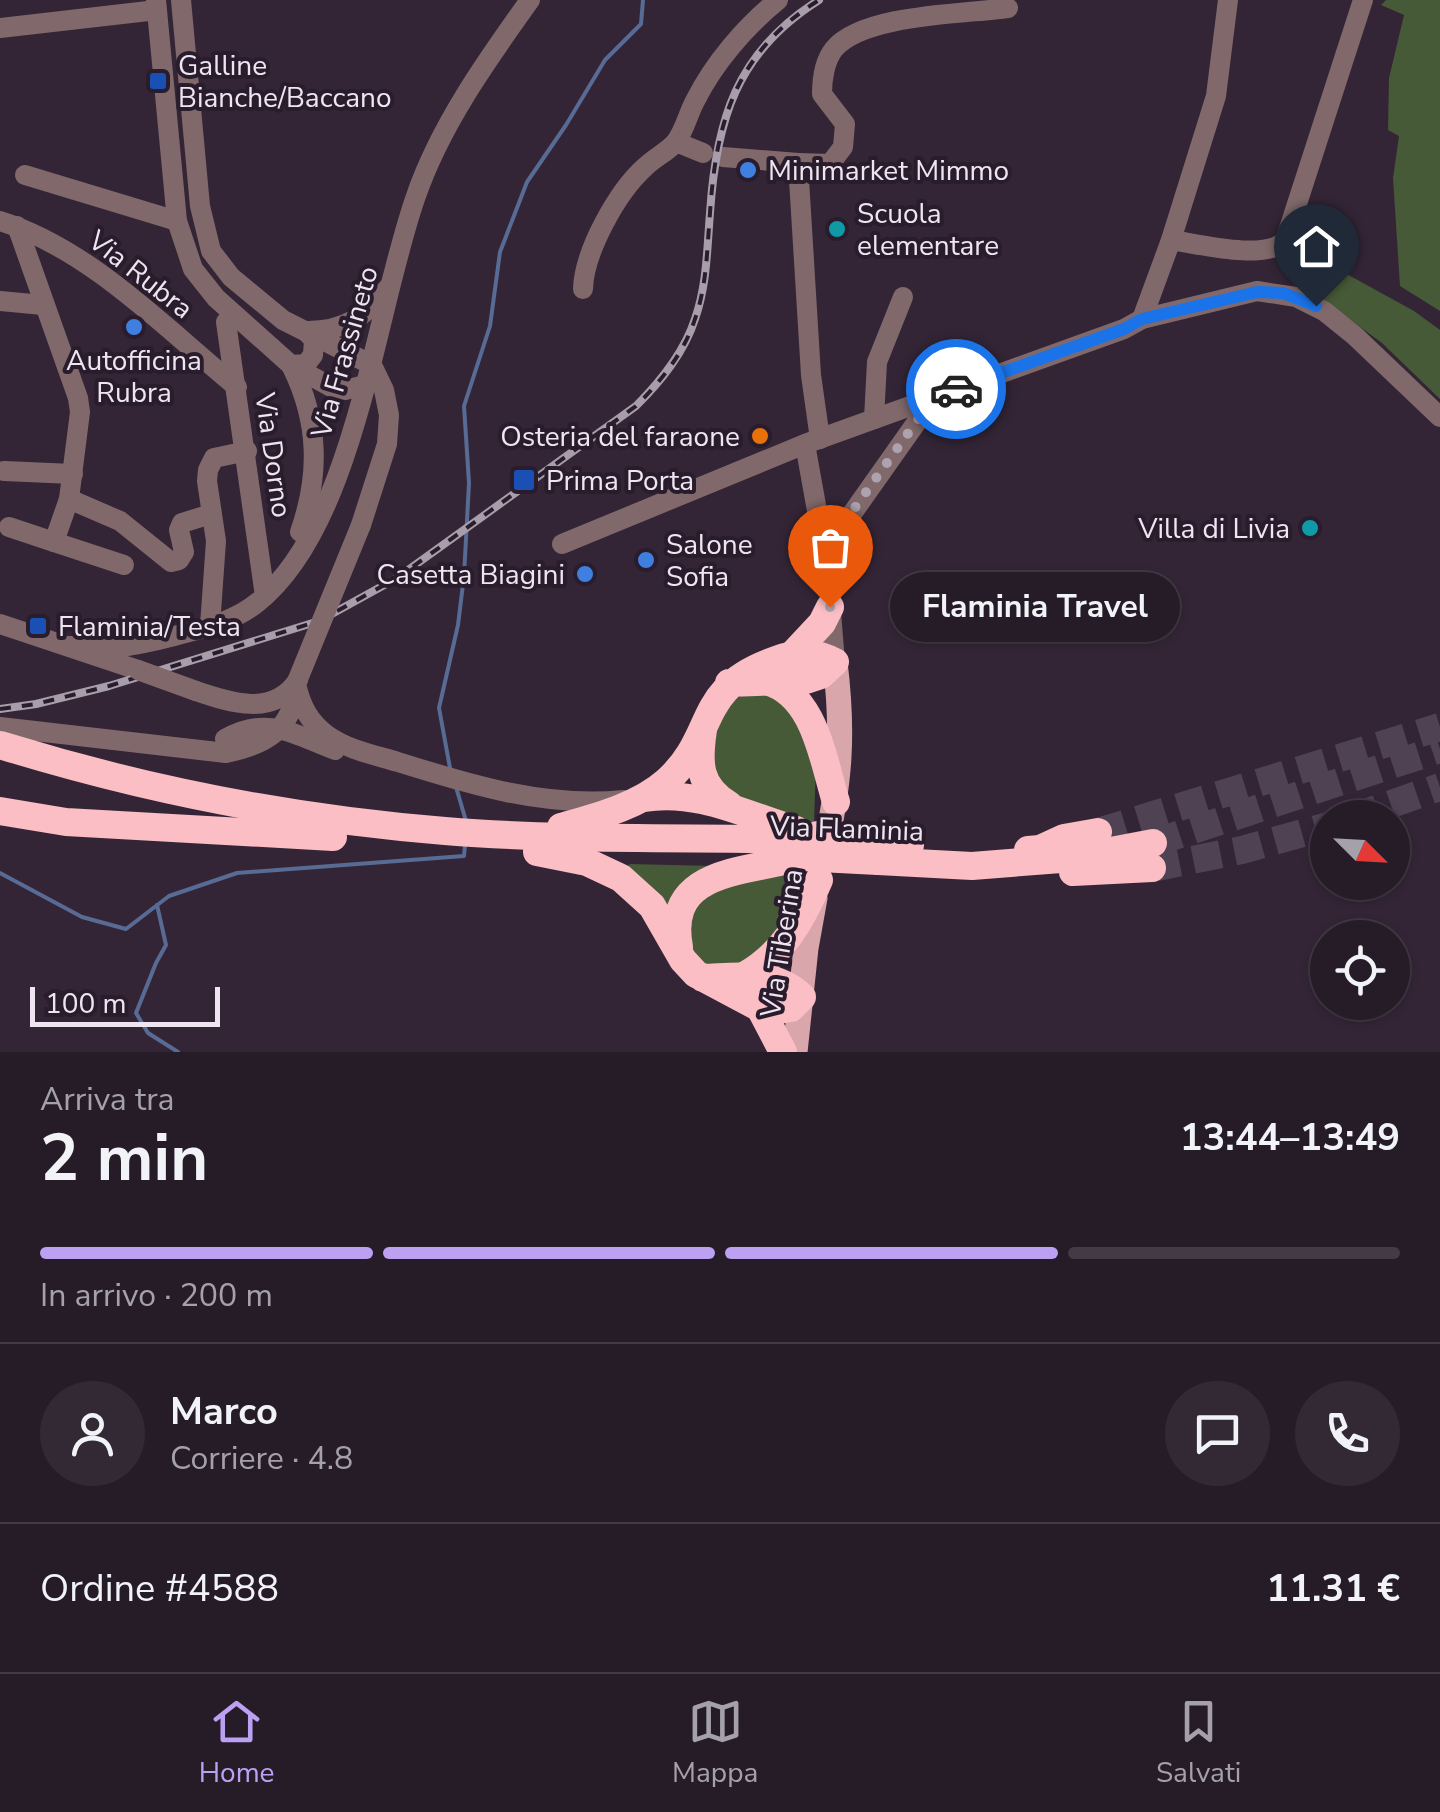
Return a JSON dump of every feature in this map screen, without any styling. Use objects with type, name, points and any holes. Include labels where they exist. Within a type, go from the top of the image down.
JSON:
[{"type":"highway","points":[[793,654],[822,623],[830,607]]},
{"type":"highway","points":[[0,811],[88,823],[526,846],[639,799],[670,778],[729,683],[758,666],[793,654],[814,654],[836,662],[811,679],[729,683]]},
{"type":"highway","points":[[764,681],[788,691],[802,706],[818,741],[836,802]]},
{"type":"highway","points":[[702,730],[705,782],[714,796],[734,809]]},
{"type":"highway","points":[[0,746],[142,785],[242,806],[526,846],[587,862],[626,881],[652,906],[688,966],[702,978],[760,1008],[791,1008],[802,997],[781,981],[744,976],[702,978]]},
{"type":"highway","points":[[0,764],[160,808],[333,837]]},
{"type":"highway","points":[[639,799],[684,796],[734,809],[816,843]]},
{"type":"highway","name":"Via Flaminia","points":[[878,852],[1040,850],[1064,838],[1098,832]]},
{"type":"highway","points":[[680,954],[676,930],[679,915],[699,885],[718,874],[816,843]]},
{"type":"highway","name":"Via Flaminia","points":[[526,846],[816,843],[972,866],[1100,872],[1152,855]]},
{"type":"highway","points":[[744,976],[780,949],[803,916],[819,880]]},
{"type":"highway","points":[[760,1008],[782,1052]]},
{"type":"main road","name":"Via Tiberina","points":[[795,1052],[806,948],[836,802],[842,744],[836,662]]},
{"type":"street","points":[[0,727],[231,753],[280,729],[292,714],[297,682],[361,525],[387,444],[389,415],[384,390],[306,331],[274,314],[231,277],[208,244],[200,206],[180,0]]},
{"type":"street","points":[[583,289],[587,262],[621,195],[643,168],[676,142],[715,68],[739,37],[778,0]]},
{"type":"street","points":[[1171,240],[1270,250],[1285,241],[1363,0]]},
{"type":"street","points":[[0,28],[156,5],[177,221],[190,263],[203,284],[292,365],[328,386],[345,390],[368,375]]},
{"type":"street","name":"Via Frassineto","points":[[70,646],[105,650],[140,645],[210,626],[242,613],[266,596],[284,576],[308,540],[343,456],[413,205],[431,158],[518,6]]},
{"type":"street","points":[[1142,319],[1171,240],[1217,89],[1227,7]]},
{"type":"street","points":[[676,142],[713,155],[830,164],[844,147],[845,124],[822,90],[829,57],[845,39],[880,25],[1008,8]]},
{"type":"street","points":[[798,163],[814,495],[827,564]]},
{"type":"street","points":[[25,174],[177,221]]},
{"type":"street","points":[[8,224],[80,402],[69,500],[54,542]]},
{"type":"street","name":"Via Rubra","points":[[8,224],[76,255],[237,387]]},
{"type":"street","points":[[306,331],[328,331],[350,324],[393,282]]},
{"type":"street","points":[[562,544],[813,441],[1124,329],[1142,319],[1257,292],[1296,296],[1324,311],[1440,417]]},
{"type":"street","points":[[889,459],[886,437],[874,419],[877,362],[902,297]]},
{"type":"street","points":[[0,301],[44,305]]},
{"type":"street","name":"Via Dorno","points":[[226,322],[266,596]]},
{"type":"street","points":[[292,365],[306,364],[313,355],[314,340],[306,331]]},
{"type":"street","points":[[284,576],[310,503],[316,461],[312,419],[292,365]]},
{"type":"street","points":[[814,495],[836,510],[861,499],[934,397]]},
{"type":"street","points":[[343,456],[368,447],[377,452],[381,465]]},
{"type":"street","points":[[210,626],[216,545],[207,481],[210,464],[222,455],[247,451]]},
{"type":"street","points":[[4,471],[72,474]]},
{"type":"street","name":"Via Tiberina","points":[[836,662],[827,564],[832,542],[861,499]]},
{"type":"street","points":[[69,500],[99,509],[120,521],[171,562],[179,560],[184,552],[179,530],[182,523],[212,514]]},
{"type":"street","points":[[9,528],[124,565]]},
{"type":"street","points":[[0,624],[203,694],[262,706],[280,698],[297,682]]},
{"type":"street","points":[[138,670],[132,656],[140,645]]},
{"type":"street","points":[[297,682],[303,708],[323,732],[380,757],[542,799],[639,799]]},
{"type":"street","points":[[203,694],[229,718],[224,739]]},
{"type":"street","points":[[197,751],[211,749],[254,727],[280,729],[352,756],[380,757]]},
{"type":"green space","points":[[1386,0],[1440,0],[1440,311],[1400,286],[1393,178],[1399,136],[1388,130],[1389,78],[1404,15],[1381,5]]},
{"type":"green space","points":[[1302,261],[1323,261],[1414,311],[1440,330],[1440,399],[1382,343],[1296,280]]},
{"type":"green space","points":[[757,691],[789,705],[816,766],[814,822],[805,823],[715,788],[715,743],[723,715],[730,704]]},
{"type":"green space","points":[[627,866],[714,866],[669,906]]},
{"type":"green space","points":[[784,875],[800,876],[791,903],[775,933],[751,964],[702,968],[682,932],[706,889]]},
{"type":"waterway","points":[[450,768],[439,708],[458,625],[464,576],[469,483],[464,406],[490,326],[500,252],[527,182],[605,60],[641,24],[643,0]]},
{"type":"waterway","points":[[456,787],[466,821]]},
{"type":"waterway","points":[[0,873],[82,917],[126,929],[169,896],[237,873],[464,856],[465,845]]},
{"type":"waterway","points":[[157,905],[166,945],[136,1013],[148,1033],[178,1052]]},
{"type":"tunnel","points":[[1098,832],[1440,727]]},
{"type":"tunnel","points":[[1153,843],[1440,749]]},
{"type":"tunnel","points":[[1403,800],[1440,787]]},
{"type":"tunnel","points":[[1152,868],[1310,831]]},
{"type":"railway","points":[[0,709],[109,686],[319,621],[397,578],[636,406],[671,366],[695,319],[704,280],[718,148],[736,91],[768,42],[819,0]]},
{"type":"way so far","points":[[830,607],[827,564],[834,537],[934,397],[956,389]]},
{"type":"place","name":"Galline Bianche/Baccano","points":[[158,81]]},
{"type":"place","name":"Minimarket Mimmo","points":[[748,170]]},
{"type":"place","name":"Scuola elementare","points":[[837,229]]},
{"type":"place","name":"Autofficina Rubra","points":[[134,327]]},
{"type":"place","name":"Osteria del faraone","points":[[760,436]]},
{"type":"place","name":"Prima Porta","points":[[524,480]]},
{"type":"place","name":"Villa di Livia","points":[[1310,528]]},
{"type":"place","name":"Salone Sofia","points":[[646,560]]},
{"type":"place","name":"Casetta Biagini","points":[[585,574]]},
{"type":"place","name":"Flaminia Travel","points":[[830,607]]},
{"type":"place","name":"Flaminia/Testa","points":[[38,626]]},
{"type":"route","points":[[956,389],[1124,329],[1142,319],[1257,292],[1283,293],[1316,306]]}]
